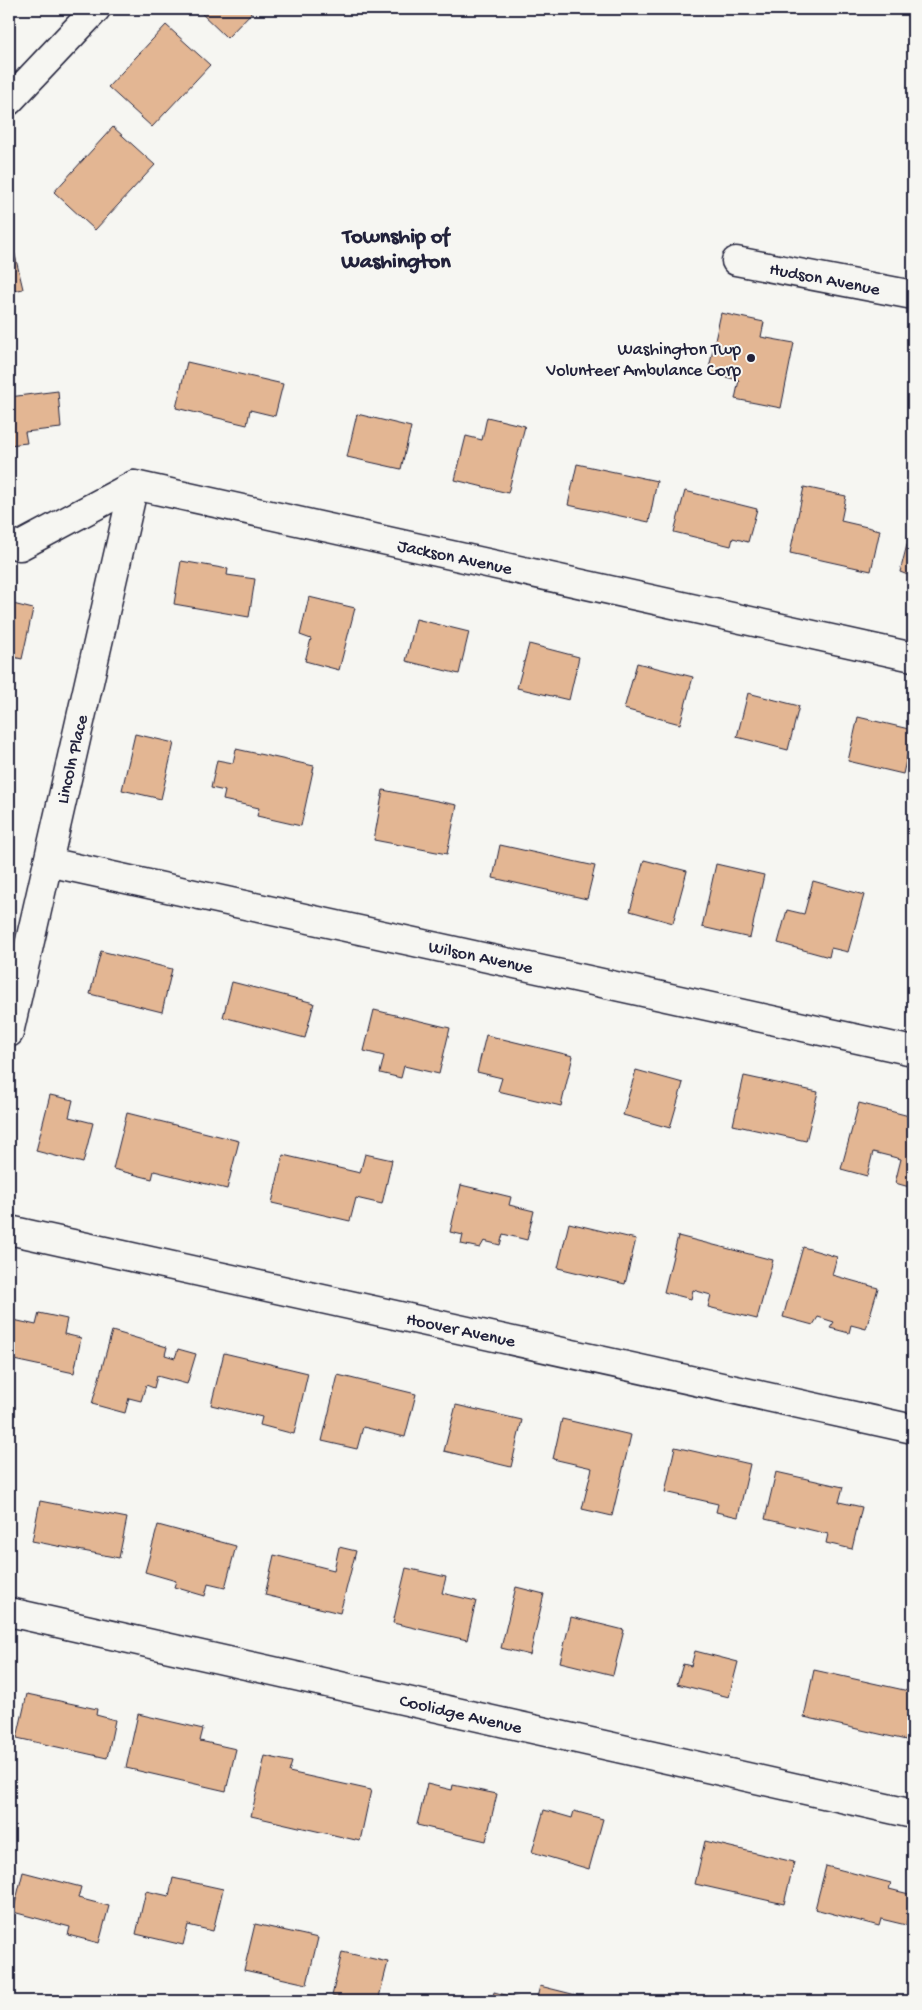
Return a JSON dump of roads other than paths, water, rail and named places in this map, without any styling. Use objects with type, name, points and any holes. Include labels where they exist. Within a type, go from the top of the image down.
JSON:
[{"type":"street","points":[[9,101],[96,9]]},
{"type":"street","name":"Hudson Avenue","points":[[736,261],[913,296]]},
{"type":"street","points":[[9,544],[20,546],[134,485]]},
{"type":"street","name":"Jackson Avenue","points":[[134,485],[913,657]]},
{"type":"street","name":"Lincoln Place","points":[[9,1033],[134,485]]},
{"type":"street","name":"Wilson Avenue","points":[[48,862],[913,1051]]},
{"type":"street","name":"Hoover Avenue","points":[[9,1230],[913,1429]]},
{"type":"street","name":"Coolidge Avenue","points":[[9,1612],[913,1814]]},
{"type":"place","name":"Washington Twp Volunteer Ambulance Corp","points":[[751,358]]},
{"type":"district","name":"Township of Washington","points":[[396,246]]}]
